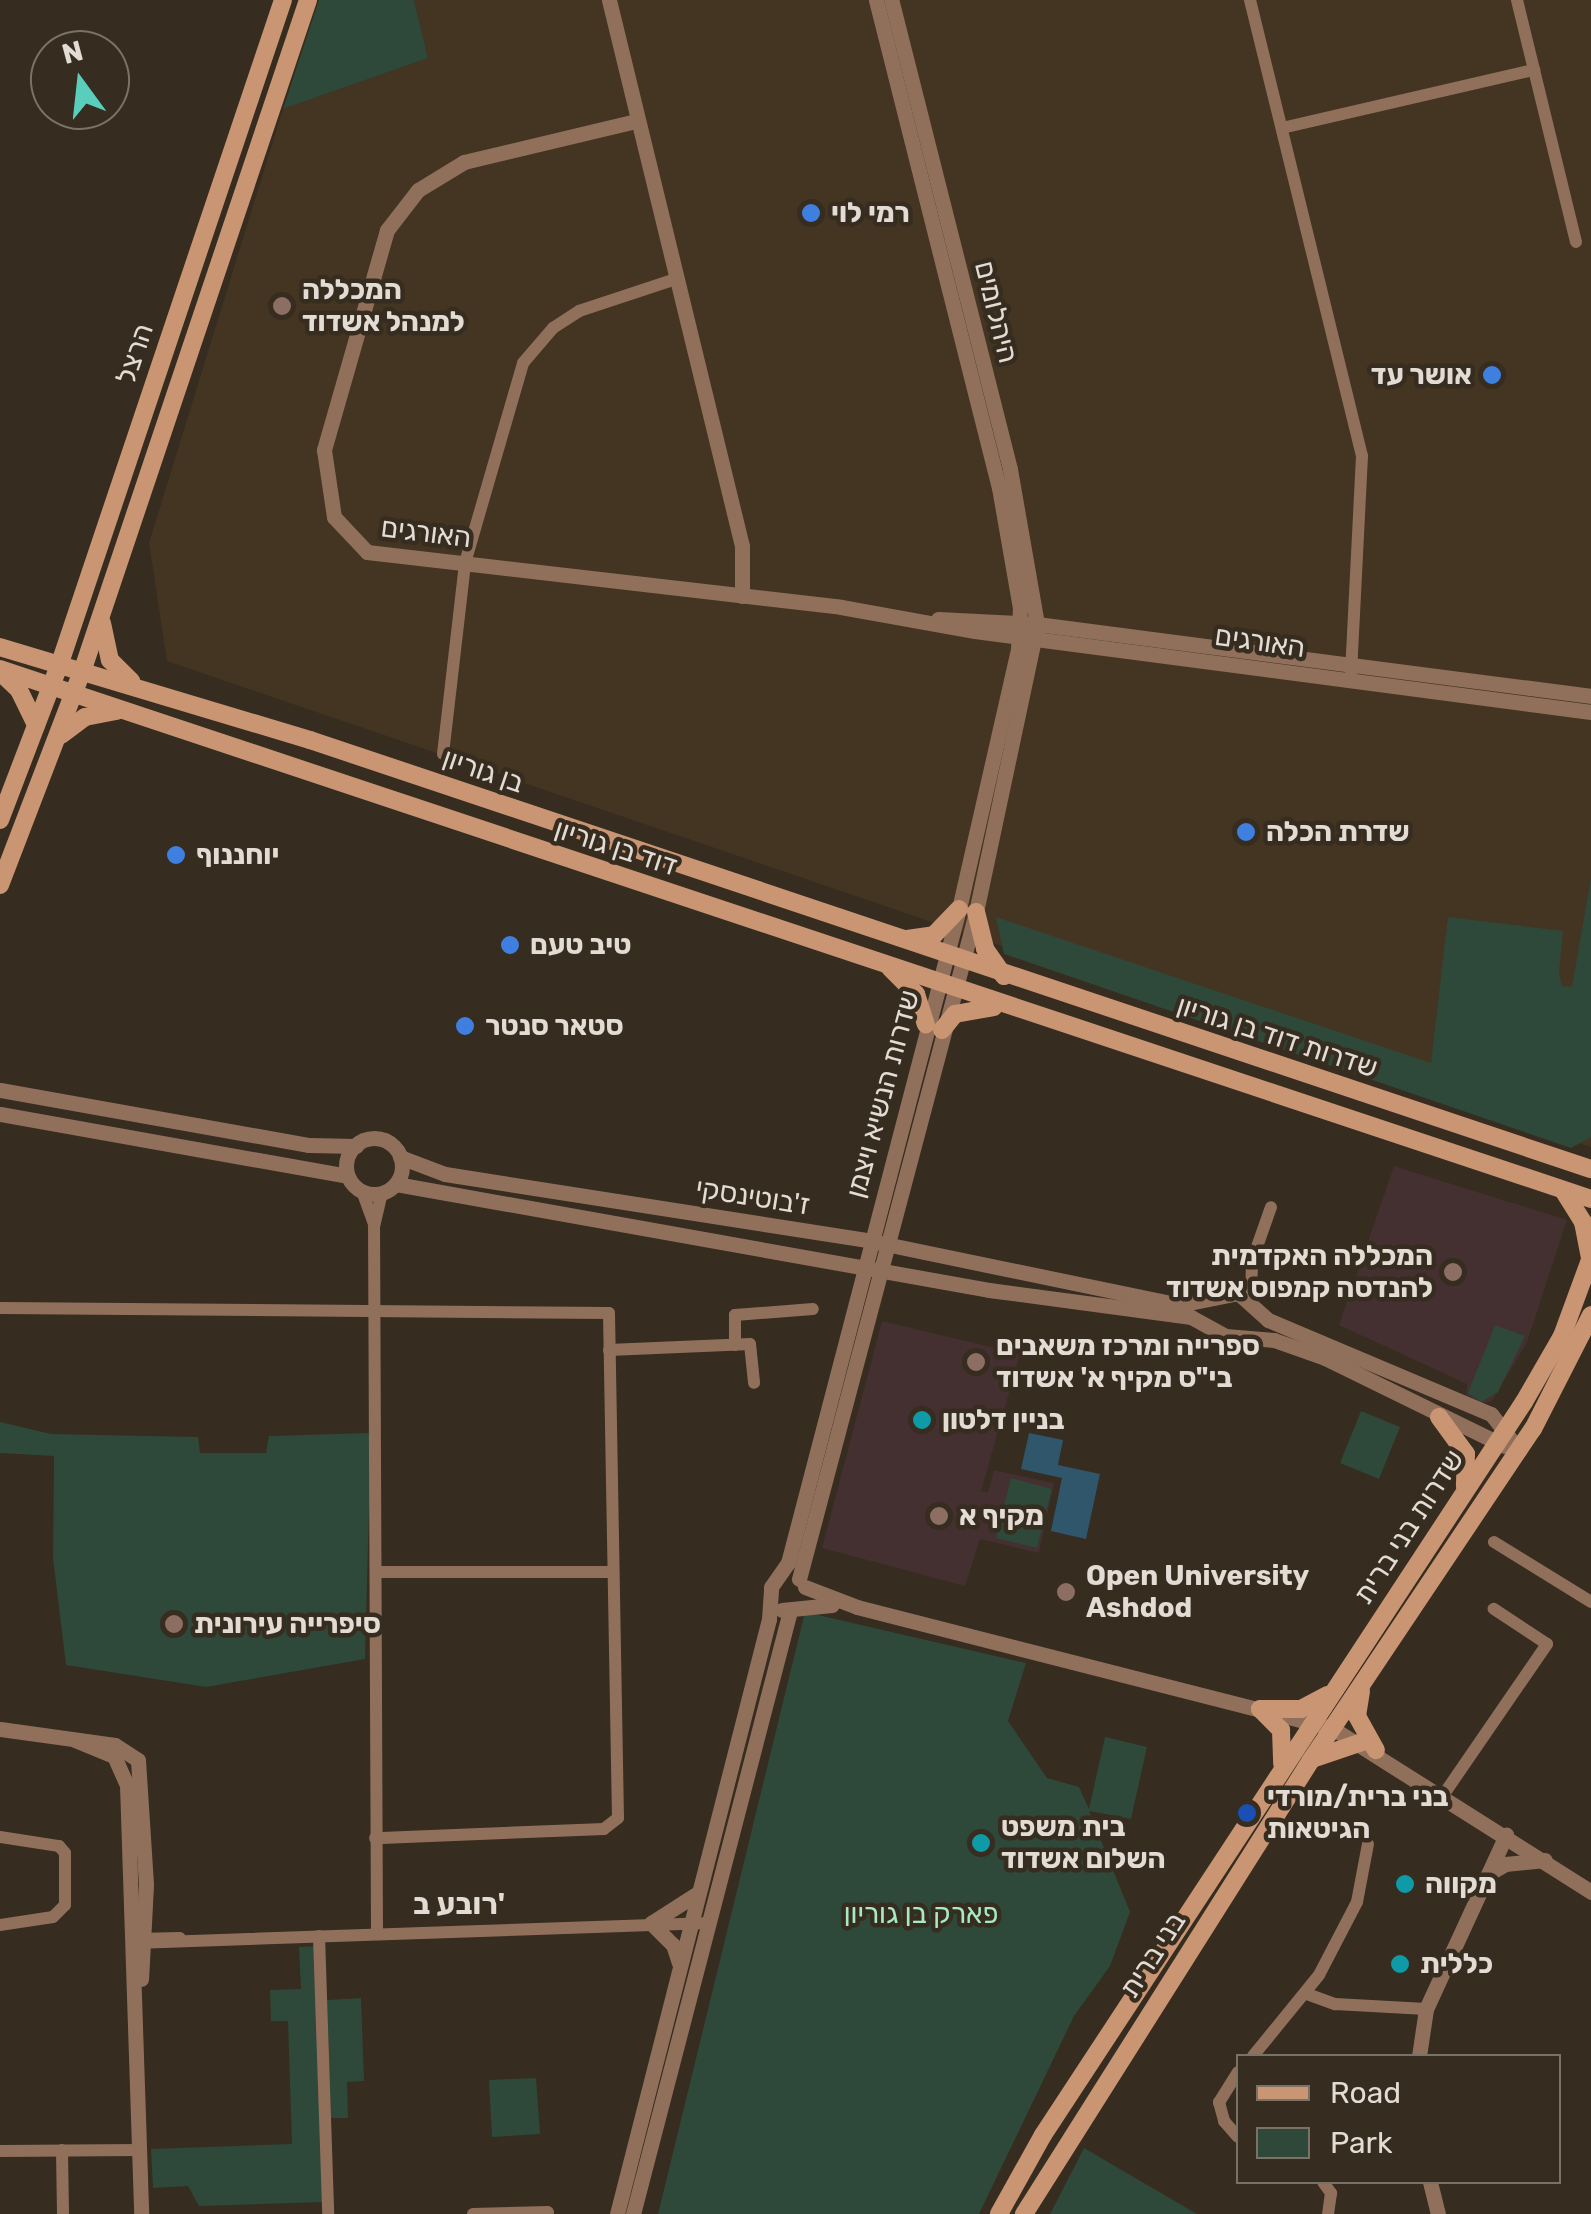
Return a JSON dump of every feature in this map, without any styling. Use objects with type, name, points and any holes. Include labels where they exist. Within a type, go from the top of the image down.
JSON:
[{"type":"main road","name":"הרצל","points":[[0,820],[60,663],[283,0]]},
{"type":"main road","name":"הרצל","points":[[57,739],[308,0]]},
{"type":"main road","points":[[101,616],[110,660],[139,688]]},
{"type":"main road","name":"בן גוריון","points":[[0,647],[139,688],[954,959]]},
{"type":"main road","points":[[0,670],[51,685]]},
{"type":"main road","points":[[0,670],[19,690],[36,725]]},
{"type":"main road","name":"דוד בן גוריון","points":[[51,685],[946,986]]},
{"type":"main road","points":[[0,885],[57,739],[85,718],[119,711]]},
{"type":"main road","points":[[898,940],[934,935],[968,911],[985,949],[1004,977]]},
{"type":"main road","name":"שדרות דוד בן גוריון","points":[[954,959],[1591,1169]]},
{"type":"main road","points":[[886,964],[916,994],[934,1027],[966,1009],[1013,1008]]},
{"type":"main road","points":[[946,986],[1013,1008]]},
{"type":"main road","name":"שדרות דוד בן גוריון","points":[[1013,1008],[1591,1199]]},
{"type":"main road","points":[[1563,1159],[1591,1149]]},
{"type":"main road","points":[[1562,1190],[1584,1222],[1591,1258]]},
{"type":"main road","name":"שדרות בני ברית","points":[[1323,1724],[1336,1688],[1562,1336],[1591,1258]]},
{"type":"main road","points":[[1519,1450],[1564,1379],[1591,1315]]},
{"type":"main road","points":[[1439,1418],[1466,1454],[1464,1492]]},
{"type":"main road","name":"שדרות בני ברית","points":[[1251,1815],[1281,1769],[1362,1686],[1519,1450]]},
{"type":"main road","points":[[1311,1760],[1369,1746],[1357,1716],[1362,1686]]},
{"type":"main road","points":[[1260,1709],[1301,1709],[1336,1688]]},
{"type":"main road","points":[[1260,1709],[1284,1739],[1281,1769]]},
{"type":"main road","name":"בני ברית","points":[[1024,2214],[1311,1760],[1323,1724]]},
{"type":"main road","name":"בני ברית","points":[[999,2214],[1251,1815]]},
{"type":"street","points":[[599,0],[615,39]]},
{"type":"street","points":[[609,0],[615,39],[745,565],[742,596]]},
{"type":"street","name":"היהלומים","points":[[876,0],[999,488],[1028,630]]},
{"type":"street","name":"היהלומים","points":[[891,0],[1010,469],[1028,630]]},
{"type":"street","points":[[1250,0],[1362,456],[1351,673]]},
{"type":"street","points":[[1517,0],[1576,242]]},
{"type":"street","points":[[1282,128],[1534,70]]},
{"type":"street","name":"האורגים","points":[[636,121],[493,152],[437,174],[402,208],[376,253],[324,450],[334,517],[367,552],[1028,630],[1351,673],[1591,712]]},
{"type":"street","points":[[444,754],[464,563],[523,362],[553,328],[579,312],[676,279]]},
{"type":"street","points":[[745,565],[774,600]]},
{"type":"street","name":"האורגים","points":[[924,619],[981,632],[1028,630],[1064,643],[1591,696]]},
{"type":"street","name":"שדרות הנשיא ויצמן","points":[[771,1602],[770,1586],[781,1576],[871,1270],[968,911],[1032,665],[1028,630]]},
{"type":"street","name":"שדרות הנשיא ויצמן","points":[[968,911],[1014,669],[1028,630]]},
{"type":"street","points":[[981,632],[1014,669]]},
{"type":"street","points":[[1032,665],[1064,643]]},
{"type":"street","points":[[0,1090],[309,1145],[356,1146],[382,1140],[400,1157],[374,1227]]},
{"type":"street","points":[[0,1114],[348,1176],[362,1191],[374,1227],[379,1572],[378,1934]]},
{"type":"street","points":[[348,1176],[356,1146]]},
{"type":"street","name":"ז'בוטינסקי","points":[[400,1157],[445,1174],[878,1243],[1179,1305],[1222,1295]]},
{"type":"street","points":[[362,1191],[389,1188]]},
{"type":"street","name":"ז'בוטינסקי","points":[[389,1188],[871,1270],[1171,1314],[1240,1335]]},
{"type":"street","points":[[1240,1335],[1253,1322],[1252,1261],[1271,1207]]},
{"type":"street","points":[[1213,1327],[1222,1295],[1252,1261]]},
{"type":"street","points":[[633,2214],[802,1583],[871,1270]]},
{"type":"street","points":[[1222,1295],[1252,1304],[1268,1320],[1425,1382],[1519,1450]]},
{"type":"street","points":[[0,1308],[609,1313],[612,1572],[623,1806],[618,1818],[604,1828],[376,1838]]},
{"type":"street","points":[[735,1345],[735,1315],[813,1309]]},
{"type":"street","points":[[1240,1335],[1313,1353],[1439,1418],[1502,1435]]},
{"type":"street","points":[[609,1350],[750,1344],[754,1384]]},
{"type":"street","points":[[1494,1542],[1591,1602]]},
{"type":"street","points":[[379,1572],[612,1572]]},
{"type":"street","points":[[781,1576],[857,1607],[1323,1724],[1369,1746],[1591,1892]]},
{"type":"street","points":[[617,2214],[771,1602],[795,1608],[857,1607]]},
{"type":"street","points":[[1444,1794],[1548,1644],[1494,1609]]},
{"type":"street","points":[[0,1729],[126,1748],[138,1760],[144,1786],[136,2008],[140,2214]]},
{"type":"street","points":[[74,1740],[114,1756],[123,1767],[140,1941]]},
{"type":"street","points":[[1419,2054],[1426,2009],[1506,1835]]},
{"type":"street","points":[[0,1837],[45,1842],[65,1853],[62,1912],[0,1924]]},
{"type":"street","points":[[1255,2054],[1306,1994],[1356,1902],[1368,1844]]},
{"type":"street","points":[[1488,1874],[1506,1864],[1545,1860]]},
{"type":"street","points":[[652,1922],[701,1890]]},
{"type":"street","points":[[140,1941],[652,1922],[710,1924]]},
{"type":"street","points":[[652,1922],[673,1945],[680,1967]]},
{"type":"street","points":[[319,1936],[328,2214]]},
{"type":"street","points":[[1306,1994],[1335,2004],[1426,2009]]},
{"type":"street","points":[[1236,2075],[1220,2102],[1224,2122],[1236,2135]]},
{"type":"street","points":[[62,2150],[63,2214]]},
{"type":"street","points":[[0,2151],[140,2150]]},
{"type":"street","points":[[1324,2184],[1330,2193],[1328,2214]]},
{"type":"street","points":[[1431,2184],[1438,2213]]},
{"type":"street","points":[[473,2214],[548,2212]]},
{"type":"shaded area","points":[[414,0],[1591,0],[1591,1147],[167,661],[149,543],[283,109],[428,58]]},
{"type":"shaded area","name":"המכללה האקדמית להנדסה קמפוס אשדוד","points":[[1394,1166],[1567,1220],[1527,1342],[1492,1401],[1481,1404],[1466,1395],[1467,1384],[1339,1325]]},
{"type":"shaded area","points":[[882,1321],[1020,1354],[981,1491],[988,1492],[994,1470],[1054,1483],[1039,1553],[980,1539],[965,1586],[822,1548]]},
{"type":"green space","points":[[319,0],[414,0],[428,58],[283,109]]},
{"type":"green space","points":[[1591,878],[1591,1137],[1571,1148],[1004,954],[996,917],[1431,1063],[1448,917],[1563,931],[1559,973],[1562,986],[1572,987]]},
{"type":"green space","points":[[1495,1325],[1525,1336],[1498,1392],[1481,1402],[1468,1393]]},
{"type":"green space","points":[[1361,1411],[1400,1427],[1379,1479],[1340,1463]]},
{"type":"green space","points":[[0,1422],[51,1434],[198,1437],[200,1453],[266,1453],[269,1436],[371,1433],[365,1659],[206,1687],[66,1665],[53,1558],[54,1456],[0,1453]]},
{"type":"green space","points":[[1011,1478],[1052,1489],[1037,1548],[996,1538]]},
{"type":"green space","name":"פארק בן גוריון","points":[[805,1612],[1026,1663],[1008,1721],[1047,1778],[1079,1787],[1089,1809],[1105,1737],[1147,1747],[1131,1819],[1089,1811],[1130,1912],[1110,1966],[1074,2016],[979,2214],[658,2214]]},
{"type":"green space","points":[[318,1946],[326,2202],[199,2206],[188,2186],[153,2188],[151,2149],[292,2144],[288,2021],[271,2021],[270,1990],[301,1989],[299,1947]]},
{"type":"green space","points":[[361,1998],[364,2081],[347,2082],[348,2118],[331,2118],[327,2000]]},
{"type":"green space","points":[[536,2078],[540,2134],[492,2137],[489,2080]]},
{"type":"green space","points":[[1084,2148],[1197,2214],[1050,2214]]},
{"type":"water","points":[[1029,1433],[1063,1440],[1058,1465],[1100,1474],[1086,1539],[1051,1531],[1062,1478],[1021,1469]]},
{"type":"place","name":"רמי לוי","points":[[811,213]]},
{"type":"place","name":"המכללה למנהל אשדוד","points":[[282,306]]},
{"type":"place","name":"אושר עד","points":[[1492,375]]},
{"type":"place","name":"שדרת הכלה","points":[[1246,832]]},
{"type":"place","name":"יוחננוף","points":[[176,855]]},
{"type":"place","name":"טיב טעם","points":[[510,945]]},
{"type":"place","name":"סטאר סנטר","points":[[465,1026]]},
{"type":"place","name":"המכללה האקדמית להנדסה קמפוס אשדוד","points":[[1453,1272]]},
{"type":"place","name":"ספרייה ומרכז משאבים בי\"ס מקיף א' אשדוד","points":[[976,1362]]},
{"type":"place","name":"בניין דלטון","points":[[922,1420]]},
{"type":"place","name":"מקיף א","points":[[939,1516]]},
{"type":"place","name":"Open University Ashdod","points":[[1066,1592]]},
{"type":"place","name":"סיפרייה עירונית","points":[[174,1624]]},
{"type":"place","name":"בני ברית/מורדי הגיטאות","points":[[1247,1813]]},
{"type":"place","name":"בית משפט השלום אשדוד","points":[[981,1843]]},
{"type":"place","name":"מקווה","points":[[1405,1884]]},
{"type":"place","name":"כללית","points":[[1400,1964]]},
{"type":"district","name":"רובע ב'","points":[[459,1904]]}]
